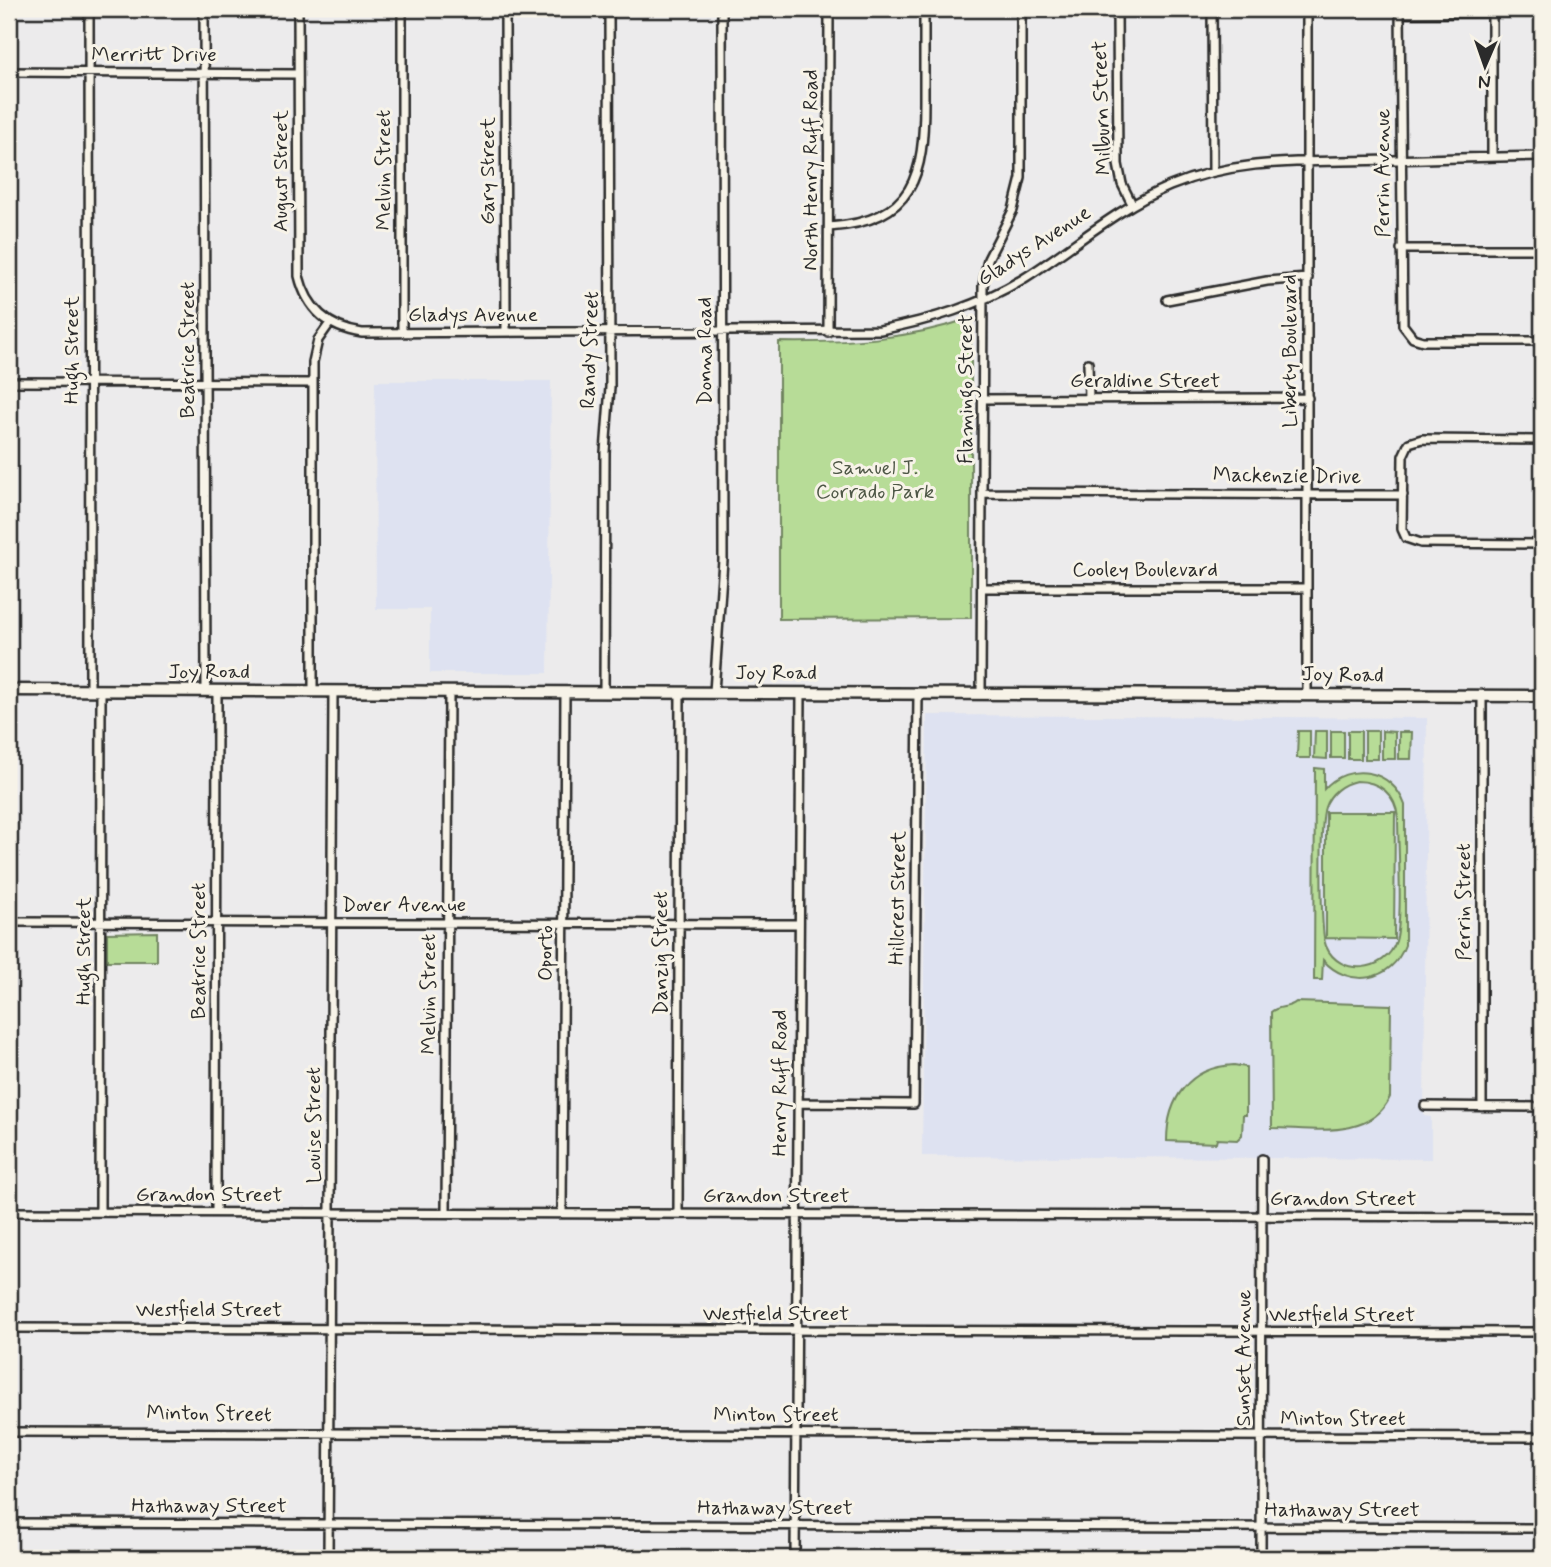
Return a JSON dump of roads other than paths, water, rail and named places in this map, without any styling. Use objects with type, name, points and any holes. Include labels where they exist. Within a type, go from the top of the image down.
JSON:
[{"type":"street","name":"Hugh Street","points":[[89,9],[90,691]]},
{"type":"street","name":"Beatrice Street","points":[[204,9],[206,383],[217,922],[216,1212]]},
{"type":"street","name":"August Street","points":[[298,9],[299,276],[309,302],[330,323]]},
{"type":"street","name":"Melvin Street","points":[[402,9],[402,332]]},
{"type":"street","name":"Gary Street","points":[[505,9],[506,332]]},
{"type":"street","name":"Randy Street","points":[[604,692],[605,452],[610,332],[609,9]]},
{"type":"street","name":"Donna Road","points":[[714,692],[723,580],[722,9]]},
{"type":"street","name":"North Henry Ruff Road","points":[[828,332],[829,9]]},
{"type":"street","points":[[829,227],[862,223],[887,211],[904,196],[917,176],[924,146],[923,9]]},
{"type":"street","name":"Flamingo Street","points":[[981,692],[983,300],[988,259],[1013,210],[1021,178],[1021,9]]},
{"type":"street","name":"Milburn Street","points":[[1117,9],[1118,164],[1122,184],[1132,204]]},
{"type":"street","points":[[1212,9],[1213,172]]},
{"type":"street","name":"Liberty Boulevard","points":[[1307,9],[1307,694]]},
{"type":"street","points":[[1400,11],[1542,12]]},
{"type":"street","name":"Perrin Avenue","points":[[1400,11],[1401,319],[1409,334],[1428,341],[1542,341]]},
{"type":"street","points":[[1492,13],[1492,156]]},
{"type":"street","name":"Merritt Drive","points":[[9,72],[298,74]]},
{"type":"street","name":"Gladys Avenue","points":[[330,323],[362,333],[880,330],[967,308],[1024,278],[1132,204],[1173,184],[1213,172],[1257,163],[1307,160],[1542,156]]},
{"type":"street","points":[[1401,250],[1542,249]]},
{"type":"street","points":[[1167,300],[1267,281],[1308,278]]},
{"type":"street","points":[[313,691],[312,383],[315,350],[330,323]]},
{"type":"street","points":[[1542,341],[1542,440],[1415,440],[1407,445],[1403,453],[1403,533],[1411,541],[1542,544]]},
{"type":"street","points":[[1088,363],[1090,398]]},
{"type":"street","points":[[9,382],[312,383]]},
{"type":"street","name":"Geraldine Street","points":[[983,399],[1308,398]]},
{"type":"street","name":"Mackenzie Drive","points":[[984,493],[1403,495]]},
{"type":"street","name":"Cooley Boulevard","points":[[983,588],[1307,588]]},
{"type":"street","name":"Joy Road","points":[[9,691],[981,692],[1542,696]]},
{"type":"street","name":"Hugh Street","points":[[100,1212],[101,691]]},
{"type":"street","name":"Louise Street","points":[[328,1558],[333,691]]},
{"type":"street","name":"Melvin Street","points":[[446,1213],[449,692]]},
{"type":"street","name":"Oporto","points":[[562,1213],[565,692]]},
{"type":"street","name":"Danzig Street","points":[[678,1213],[680,692]]},
{"type":"street","name":"Henry Ruff Road","points":[[795,1558],[801,693]]},
{"type":"street","name":"Hillcrest Street","points":[[798,1103],[914,1104],[918,693]]},
{"type":"street","name":"Perrin Street","points":[[1482,696],[1482,1107]]},
{"type":"street","name":"Dover Avenue","points":[[9,922],[799,924]]},
{"type":"street","points":[[1426,1106],[1542,1107]]},
{"type":"street","name":"Sunset Avenue","points":[[1261,1558],[1262,1159]]},
{"type":"street","name":"Grandon Street","points":[[9,1212],[1542,1217]]},
{"type":"street","name":"Westfield Street","points":[[9,1328],[1542,1332]]},
{"type":"street","name":"Minton Street","points":[[9,1432],[1542,1437]]},
{"type":"street","name":"Hathaway Street","points":[[9,1524],[1542,1528]]},
{"type":"park label","name":"Samuel J. Corrado Park","points":[[875,480]]}]
